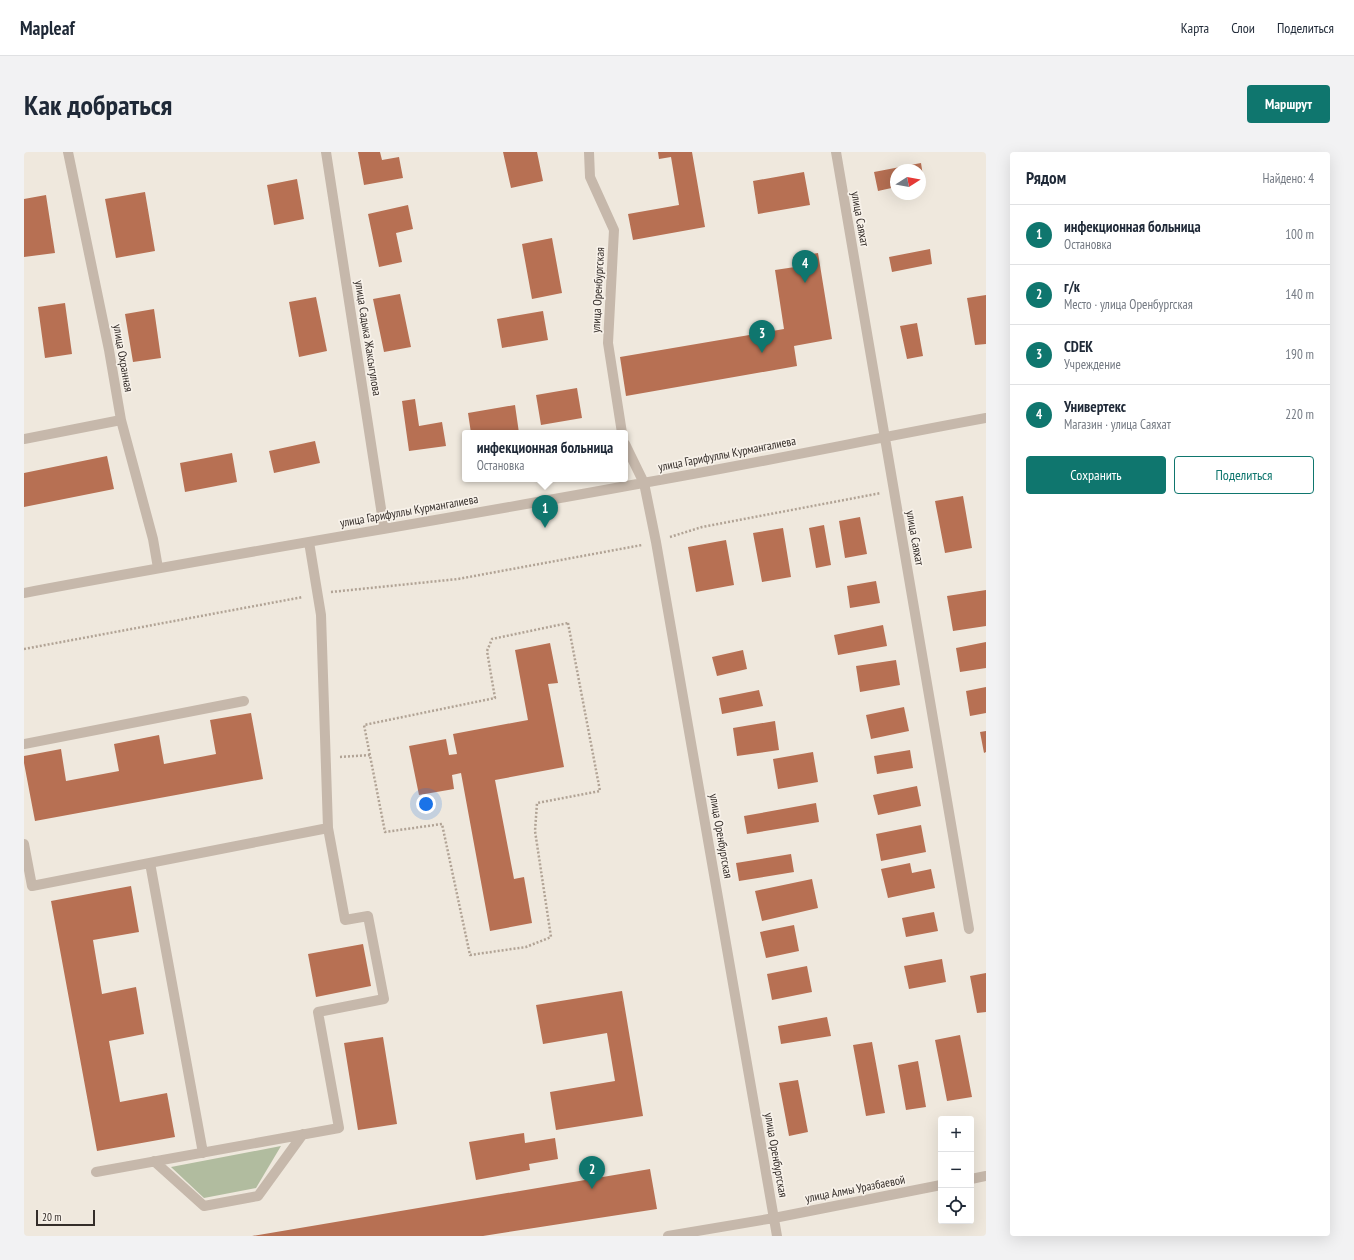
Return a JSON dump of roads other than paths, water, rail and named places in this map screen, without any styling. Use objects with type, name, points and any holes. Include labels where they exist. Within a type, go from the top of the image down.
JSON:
[{"type":"street","name":"улица Охранная","points":[[68,152],[110,350],[121,420],[154,539],[158,568]]},
{"type":"street","name":"улица Садыка Жаксыгулова","points":[[326,152],[384,528]]},
{"type":"street","name":"улица Оренбургская","points":[[589,152],[590,177],[614,230],[608,343],[622,430]]},
{"type":"street","name":"улица Саяхат","points":[[836,152],[969,929]]},
{"type":"street","name":"улица Гарифуллы Курмангалиева","points":[[24,593],[158,568],[644,483],[986,418]]},
{"type":"street","points":[[24,439],[121,420]]},
{"type":"street","name":"улица Оренбургская","points":[[628,450],[644,483],[656,542],[778,1236]]},
{"type":"street","points":[[96,1172],[339,1128],[318,1012],[384,999],[368,916],[345,920],[328,828],[321,615],[309,542]]},
{"type":"street","points":[[24,744],[244,701]]},
{"type":"street","points":[[24,844],[32,886],[328,828]]},
{"type":"street","points":[[150,863],[203,1153]]},
{"type":"street","points":[[154,1162],[204,1206],[258,1196],[303,1134]]},
{"type":"street","points":[[974,1178],[986,1176]]},
{"type":"street","name":"улица Алмы Уразбаевой","points":[[668,1236],[774,1218],[938,1186]]},
{"type":"place","name":"Универтекс","points":[[805,283]]},
{"type":"place","name":"CDEK","points":[[762,353]]},
{"type":"place","name":"инфекционная больница","points":[[545,528]]},
{"type":"place","name":"г/к","points":[[592,1189]]}]
